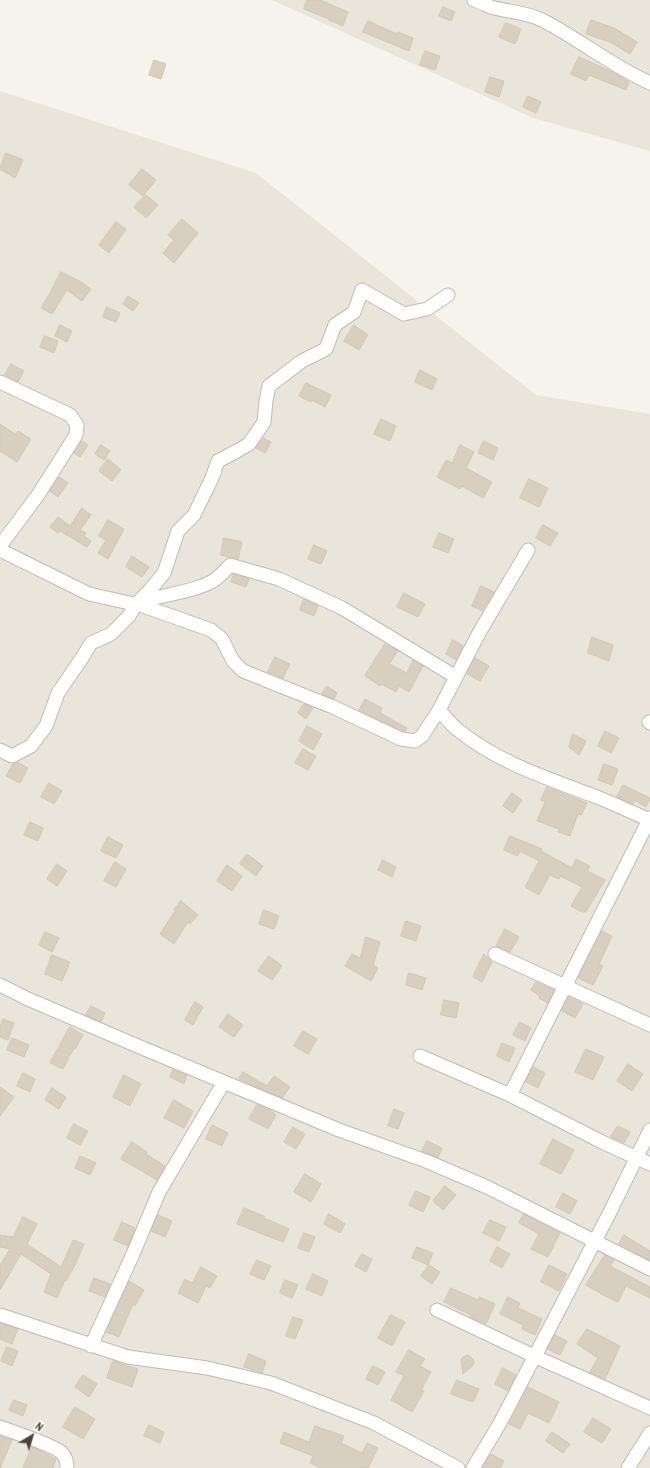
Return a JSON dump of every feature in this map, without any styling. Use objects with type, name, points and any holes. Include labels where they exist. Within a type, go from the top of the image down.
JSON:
[{"type":"street","points":[[474,0],[492,7],[510,10],[540,19],[650,83]]},
{"type":"street","points":[[0,750],[12,756],[31,746],[46,726],[58,693],[79,663],[91,642],[111,634],[164,573],[178,531],[194,515],[212,478],[218,461],[249,444],[264,422],[266,401],[270,386],[302,361],[326,350],[335,325],[354,312],[362,290],[404,314],[427,308],[448,295]]},
{"type":"street","points":[[0,382],[70,416],[77,425],[76,435],[38,495],[0,546]]},
{"type":"street","points":[[0,550],[89,594],[136,604],[211,630],[222,639],[233,660],[243,671],[334,707],[401,739],[414,741],[422,736],[439,710],[480,633],[528,550]]},
{"type":"street","points":[[136,604],[157,596],[198,587],[216,578],[230,565],[279,579],[342,608],[456,677]]},
{"type":"street","points":[[439,710],[456,730],[480,746],[504,759],[538,775],[650,819],[510,1095]]},
{"type":"street","points":[[495,954],[650,1026]]},
{"type":"street","points":[[0,986],[340,1130],[426,1161],[487,1187],[650,1269]]},
{"type":"street","points":[[420,1056],[510,1095],[602,1142],[650,1164]]},
{"type":"street","points":[[91,1346],[160,1192],[224,1082]]},
{"type":"street","points":[[473,1468],[500,1423],[650,1130]]},
{"type":"street","points":[[437,1310],[534,1356],[650,1408]]},
{"type":"street","points":[[0,1315],[128,1357],[207,1368],[271,1383],[374,1423],[458,1468]]},
{"type":"street","points":[[0,1427],[51,1447],[62,1453],[67,1462],[67,1468]]},
{"type":"street","points":[[628,1468],[650,1433]]},
{"type":"shaded area","points":[[272,0],[650,0],[650,151],[533,118]]},
{"type":"shaded area","points":[[0,91],[256,173],[536,395],[650,414],[650,1468],[0,1468]]},
{"type":"building","points":[[307,0],[320,0],[348,12],[343,26],[304,9]]},
{"type":"building","points":[[443,7],[455,12],[451,21],[439,16]]},
{"type":"building","points":[[591,20],[614,28],[637,42],[630,54],[610,42],[586,34]]},
{"type":"building","points":[[368,21],[397,34],[398,32],[413,38],[409,51],[363,32]]},
{"type":"building","points":[[506,23],[521,29],[515,44],[499,37]]},
{"type":"building","points":[[425,51],[440,56],[435,70],[420,65]]},
{"type":"building","points":[[579,57],[610,71],[629,82],[626,90],[589,75],[586,81],[571,74]]},
{"type":"building","points":[[154,60],[166,64],[161,79],[149,75]]},
{"type":"building","points":[[490,77],[504,81],[499,97],[485,92]]},
{"type":"building","points":[[528,96],[541,102],[536,113],[523,107]]},
{"type":"building","points":[[6,153],[23,160],[15,178],[0,169]]},
{"type":"building","points":[[142,169],[156,180],[143,196],[129,185]]},
{"type":"building","points":[[146,195],[158,205],[146,218],[134,207]]},
{"type":"building","points":[[182,219],[198,233],[174,263],[163,253],[174,240],[168,235]]},
{"type":"building","points":[[116,222],[126,229],[109,253],[99,245]]},
{"type":"building","points":[[61,272],[91,289],[82,301],[67,290],[52,314],[41,308]]},
{"type":"building","points":[[128,296],[139,303],[133,311],[123,304]]},
{"type":"building","points":[[107,307],[120,313],[116,322],[103,317]]},
{"type":"building","points":[[60,325],[72,331],[67,342],[55,336]]},
{"type":"building","points":[[354,325],[368,335],[359,350],[344,341]]},
{"type":"building","points":[[45,336],[58,341],[54,353],[40,347]]},
{"type":"building","points":[[11,364],[24,371],[18,382],[5,375]]},
{"type":"building","points":[[420,370],[437,379],[432,390],[415,382]]},
{"type":"building","points":[[306,383],[331,395],[325,407],[312,400],[311,402],[299,396]]},
{"type":"building","points":[[381,419],[396,426],[390,441],[374,434]]},
{"type":"building","points":[[0,424],[15,434],[18,431],[31,439],[17,462],[0,451]]},
{"type":"building","points":[[263,438],[271,442],[265,453],[256,448]]},
{"type":"building","points":[[82,441],[88,445],[80,457],[74,453]]},
{"type":"building","points":[[484,441],[498,448],[493,460],[478,453]]},
{"type":"building","points":[[101,445],[110,451],[104,460],[95,454]]},
{"type":"building","points":[[460,445],[474,452],[466,468],[492,482],[483,498],[462,486],[460,489],[437,477],[446,460],[452,463]]},
{"type":"building","points":[[108,459],[121,470],[112,481],[99,471]]},
{"type":"building","points":[[59,477],[68,483],[58,497],[50,491]]},
{"type":"building","points":[[529,479],[548,488],[539,507],[520,498]]},
{"type":"building","points":[[82,508],[91,515],[80,530],[86,533],[84,536],[91,541],[87,547],[60,531],[58,533],[50,527],[58,517],[70,526]]},
{"type":"building","points":[[108,520],[124,529],[108,559],[98,553],[106,540],[99,536]]},
{"type":"building","points":[[543,525],[558,533],[550,546],[536,538]]},
{"type":"building","points":[[439,533],[454,539],[448,553],[433,547]]},
{"type":"building","points":[[224,538],[242,542],[238,559],[221,555]]},
{"type":"building","points":[[314,545],[327,551],[321,564],[308,559]]},
{"type":"building","points":[[132,556],[149,567],[142,577],[126,567]]},
{"type":"building","points":[[234,574],[249,579],[246,587],[231,582]]},
{"type":"building","points":[[481,586],[494,592],[482,611],[472,606]]},
{"type":"building","points":[[404,593],[425,604],[418,617],[397,607]]},
{"type":"building","points":[[304,599],[318,606],[314,616],[300,610]]},
{"type":"building","points":[[592,637],[613,645],[609,661],[588,653]]},
{"type":"building","points":[[453,640],[463,646],[456,660],[446,654]]},
{"type":"building","points":[[385,644],[398,651],[389,664],[407,673],[413,660],[423,666],[409,692],[399,686],[396,692],[381,684],[380,686],[365,676]]},
{"type":"building","points":[[275,657],[290,664],[283,678],[268,672]]},
{"type":"building","points":[[475,658],[489,666],[480,681],[467,674]]},
{"type":"building","points":[[327,686],[337,693],[334,699],[322,694]]},
{"type":"building","points":[[365,699],[382,708],[380,713],[407,728],[405,732],[359,711]]},
{"type":"building","points":[[304,704],[313,708],[306,719],[298,713]]},
{"type":"building","points":[[307,726],[322,734],[313,750],[299,741]]},
{"type":"building","points":[[605,731],[619,738],[611,753],[598,746]]},
{"type":"building","points":[[573,734],[586,741],[579,755],[569,747]]},
{"type":"building","points":[[303,749],[316,756],[308,770],[295,763]]},
{"type":"building","points":[[17,762],[28,768],[20,783],[6,776],[13,764]]},
{"type":"building","points":[[604,764],[618,769],[612,785],[598,780]]},
{"type":"building","points":[[49,783],[62,791],[54,804],[41,797]]},
{"type":"building","points":[[623,785],[650,798],[646,807],[634,800],[633,804],[617,797]]},
{"type":"building","points":[[547,787],[587,803],[581,815],[578,814],[570,836],[558,832],[559,829],[537,821],[545,802],[541,800]]},
{"type":"building","points":[[512,793],[522,800],[513,813],[503,806]]},
{"type":"building","points":[[30,822],[43,828],[38,841],[24,835]]},
{"type":"building","points":[[510,836],[542,849],[541,851],[572,868],[576,859],[590,866],[587,871],[605,880],[586,912],[582,912],[571,906],[582,887],[560,876],[559,879],[550,875],[539,895],[525,887],[539,861],[520,851],[518,856],[504,850]]},
{"type":"building","points":[[108,837],[123,845],[116,858],[101,851]]},
{"type":"building","points":[[247,854],[263,866],[256,876],[240,864]]},
{"type":"building","points":[[383,860],[396,867],[392,877],[378,870]]},
{"type":"building","points":[[115,862],[126,869],[116,887],[104,881]]},
{"type":"building","points":[[57,864],[67,871],[57,886],[47,879]]},
{"type":"building","points":[[227,865],[242,876],[232,891],[217,881]]},
{"type":"building","points":[[181,901],[198,915],[190,924],[188,922],[174,944],[160,934]]},
{"type":"building","points":[[264,910],[279,916],[274,929],[259,924]]},
{"type":"building","points":[[406,921],[421,926],[416,941],[401,936]]},
{"type":"building","points":[[505,929],[519,937],[510,952],[496,946]]},
{"type":"building","points":[[602,931],[612,936],[599,964],[603,966],[593,985],[578,978]]},
{"type":"building","points":[[45,932],[59,938],[52,952],[39,945]]},
{"type":"building","points":[[366,937],[380,942],[373,965],[378,968],[371,981],[345,966],[352,954],[360,958]]},
{"type":"building","points":[[484,954],[492,962],[482,982],[473,977]]},
{"type":"building","points":[[52,955],[70,962],[62,981],[45,974]]},
{"type":"building","points":[[269,956],[282,966],[272,980],[258,971]]},
{"type":"building","points":[[409,973],[426,978],[422,990],[406,985]]},
{"type":"building","points":[[536,982],[554,990],[548,1003],[539,998],[540,996],[531,990]]},
{"type":"building","points":[[569,997],[583,1004],[575,1018],[562,1011]]},
{"type":"building","points":[[444,1000],[459,1003],[456,1018],[441,1015]]},
{"type":"building","points":[[195,1002],[203,1007],[193,1025],[185,1020]]},
{"type":"building","points":[[91,1006],[105,1013],[101,1022],[86,1015]]},
{"type":"building","points":[[228,1014],[243,1025],[234,1037],[219,1027]]},
{"type":"building","points":[[3,1019],[14,1023],[8,1040],[0,1037],[0,1027]]},
{"type":"building","points":[[520,1022],[531,1028],[525,1041],[513,1035]]},
{"type":"building","points":[[70,1027],[83,1035],[63,1069],[50,1063]]},
{"type":"building","points":[[303,1031],[317,1039],[308,1054],[294,1046]]},
{"type":"building","points":[[12,1038],[29,1045],[24,1057],[7,1050]]},
{"type":"building","points":[[502,1043],[515,1048],[509,1062],[497,1056]]},
{"type":"building","points":[[586,1049],[604,1057],[593,1080],[575,1072]]},
{"type":"building","points":[[628,1064],[643,1074],[632,1091],[617,1081]]},
{"type":"building","points":[[533,1067],[545,1073],[538,1088],[526,1082]]},
{"type":"building","points":[[173,1070],[187,1075],[184,1084],[170,1077]]},
{"type":"building","points":[[243,1072],[267,1086],[274,1076],[290,1087],[282,1098],[239,1079]]},
{"type":"building","points":[[23,1073],[35,1079],[30,1092],[17,1086]]},
{"type":"building","points":[[124,1075],[141,1084],[130,1106],[113,1097]]},
{"type":"building","points":[[0,1087],[14,1097],[0,1116]]},
{"type":"building","points":[[52,1088],[66,1097],[59,1109],[45,1100]]},
{"type":"building","points":[[174,1100],[193,1111],[184,1128],[164,1118]]},
{"type":"building","points":[[257,1105],[273,1111],[272,1112],[276,1115],[268,1129],[249,1119]]},
{"type":"building","points":[[394,1109],[404,1113],[398,1129],[388,1126]]},
{"type":"building","points":[[74,1124],[88,1131],[80,1145],[67,1138]]},
{"type":"building","points":[[212,1125],[228,1133],[222,1146],[206,1139]]},
{"type":"building","points":[[618,1126],[630,1132],[624,1143],[611,1137]]},
{"type":"building","points":[[293,1127],[305,1134],[296,1149],[284,1142]]},
{"type":"building","points":[[553,1139],[574,1150],[561,1174],[540,1164]]},
{"type":"building","points":[[427,1141],[442,1148],[438,1158],[422,1151]]},
{"type":"building","points":[[132,1142],[147,1152],[146,1154],[165,1166],[157,1180],[121,1159]]},
{"type":"building","points":[[80,1156],[96,1163],[90,1175],[75,1168]]},
{"type":"building","points":[[305,1174],[321,1184],[311,1202],[294,1192]]},
{"type":"building","points":[[445,1186],[456,1195],[443,1210],[433,1201]]},
{"type":"building","points":[[416,1191],[430,1197],[423,1212],[409,1205]]},
{"type":"building","points":[[563,1193],[577,1201],[570,1214],[556,1207]]},
{"type":"building","points":[[244,1208],[264,1216],[264,1218],[289,1229],[283,1242],[237,1224]]},
{"type":"building","points":[[329,1214],[345,1224],[340,1233],[324,1224]]},
{"type":"building","points":[[524,1214],[560,1233],[548,1257],[531,1249],[539,1234],[519,1223]]},
{"type":"building","points":[[158,1215],[172,1221],[165,1237],[151,1231]]},
{"type":"building","points":[[23,1217],[37,1224],[27,1244],[61,1267],[73,1240],[84,1244],[75,1265],[66,1281],[65,1280],[57,1298],[44,1292],[51,1274],[21,1254],[0,1290],[0,1265],[10,1249],[0,1247],[0,1235],[13,1237]]},
{"type":"building","points":[[490,1220],[506,1227],[499,1241],[483,1233]]},
{"type":"building","points":[[122,1222],[135,1228],[128,1246],[114,1240]]},
{"type":"building","points":[[304,1233],[315,1237],[309,1252],[298,1248]]},
{"type":"building","points":[[624,1235],[650,1251],[650,1260],[619,1244]]},
{"type":"building","points":[[417,1247],[433,1253],[428,1265],[412,1258]]},
{"type":"building","points":[[497,1247],[510,1254],[502,1268],[490,1261]]},
{"type":"building","points":[[362,1254],[372,1259],[366,1272],[355,1266]]},
{"type":"building","points":[[605,1255],[614,1260],[610,1266],[650,1287],[650,1298],[626,1286],[618,1302],[586,1285]]},
{"type":"building","points":[[257,1260],[271,1266],[264,1280],[250,1274]]},
{"type":"building","points":[[429,1265],[440,1272],[432,1284],[421,1276]]},
{"type":"building","points":[[549,1265],[567,1274],[559,1291],[541,1282]]},
{"type":"building","points":[[201,1267],[217,1276],[210,1288],[206,1286],[198,1303],[178,1293],[185,1279],[192,1283]]},
{"type":"building","points":[[313,1274],[328,1281],[322,1296],[306,1289]]},
{"type":"building","points":[[94,1278],[110,1284],[105,1297],[89,1291]]},
{"type":"building","points":[[285,1280],[298,1285],[292,1298],[280,1293]]},
{"type":"building","points":[[129,1281],[144,1290],[135,1306],[133,1304],[119,1337],[106,1332]]},
{"type":"building","points":[[451,1288],[478,1300],[479,1297],[495,1304],[486,1324],[470,1317],[471,1315],[444,1302]]},
{"type":"building","points":[[508,1297],[520,1303],[518,1308],[542,1319],[535,1335],[522,1329],[523,1325],[500,1314]]},
{"type":"building","points":[[391,1315],[405,1322],[392,1346],[378,1338]]},
{"type":"building","points":[[293,1317],[303,1320],[295,1339],[286,1336]]},
{"type":"building","points":[[0,1323],[18,1329],[12,1344],[0,1339]]},
{"type":"building","points":[[587,1329],[620,1346],[605,1379],[590,1372],[598,1358],[577,1344]]},
{"type":"building","points":[[555,1335],[567,1341],[560,1355],[547,1349]]},
{"type":"building","points":[[7,1347],[18,1351],[12,1366],[1,1361]]},
{"type":"building","points":[[409,1350],[425,1359],[420,1366],[431,1372],[421,1390],[424,1391],[412,1412],[391,1400],[404,1376],[396,1372]]},
{"type":"building","points":[[249,1354],[266,1361],[262,1373],[244,1367]]},
{"type":"building","points":[[468,1355],[473,1359],[474,1363],[463,1374],[461,1361],[462,1358]]},
{"type":"building","points":[[113,1361],[138,1369],[132,1387],[107,1378]]},
{"type":"building","points":[[373,1366],[385,1372],[378,1385],[366,1379]]},
{"type":"building","points":[[503,1368],[516,1375],[508,1391],[495,1384]]},
{"type":"building","points":[[83,1375],[97,1384],[89,1397],[75,1387]]},
{"type":"building","points":[[457,1380],[479,1389],[473,1402],[451,1394]]},
{"type":"building","points":[[528,1387],[559,1402],[549,1423],[528,1413],[520,1429],[509,1424]]},
{"type":"building","points":[[14,1400],[27,1405],[23,1416],[9,1410]]},
{"type":"building","points":[[75,1407],[95,1419],[83,1439],[63,1427]]},
{"type":"building","points":[[593,1418],[611,1429],[602,1443],[584,1432]]},
{"type":"building","points":[[149,1425],[164,1432],[160,1443],[144,1436]]},
{"type":"building","points":[[315,1426],[344,1436],[341,1443],[362,1453],[367,1443],[378,1448],[368,1468],[321,1468],[310,1463],[313,1456],[280,1443],[284,1432],[309,1442]]},
{"type":"building","points":[[552,1432],[570,1444],[563,1453],[546,1441]]},
{"type":"building","points":[[0,1436],[12,1440],[0,1468]]},
{"type":"building","points":[[32,1447],[56,1459],[53,1468],[23,1468]]},
{"type":"building","points":[[491,1454],[504,1461],[500,1468],[482,1468]]}]
